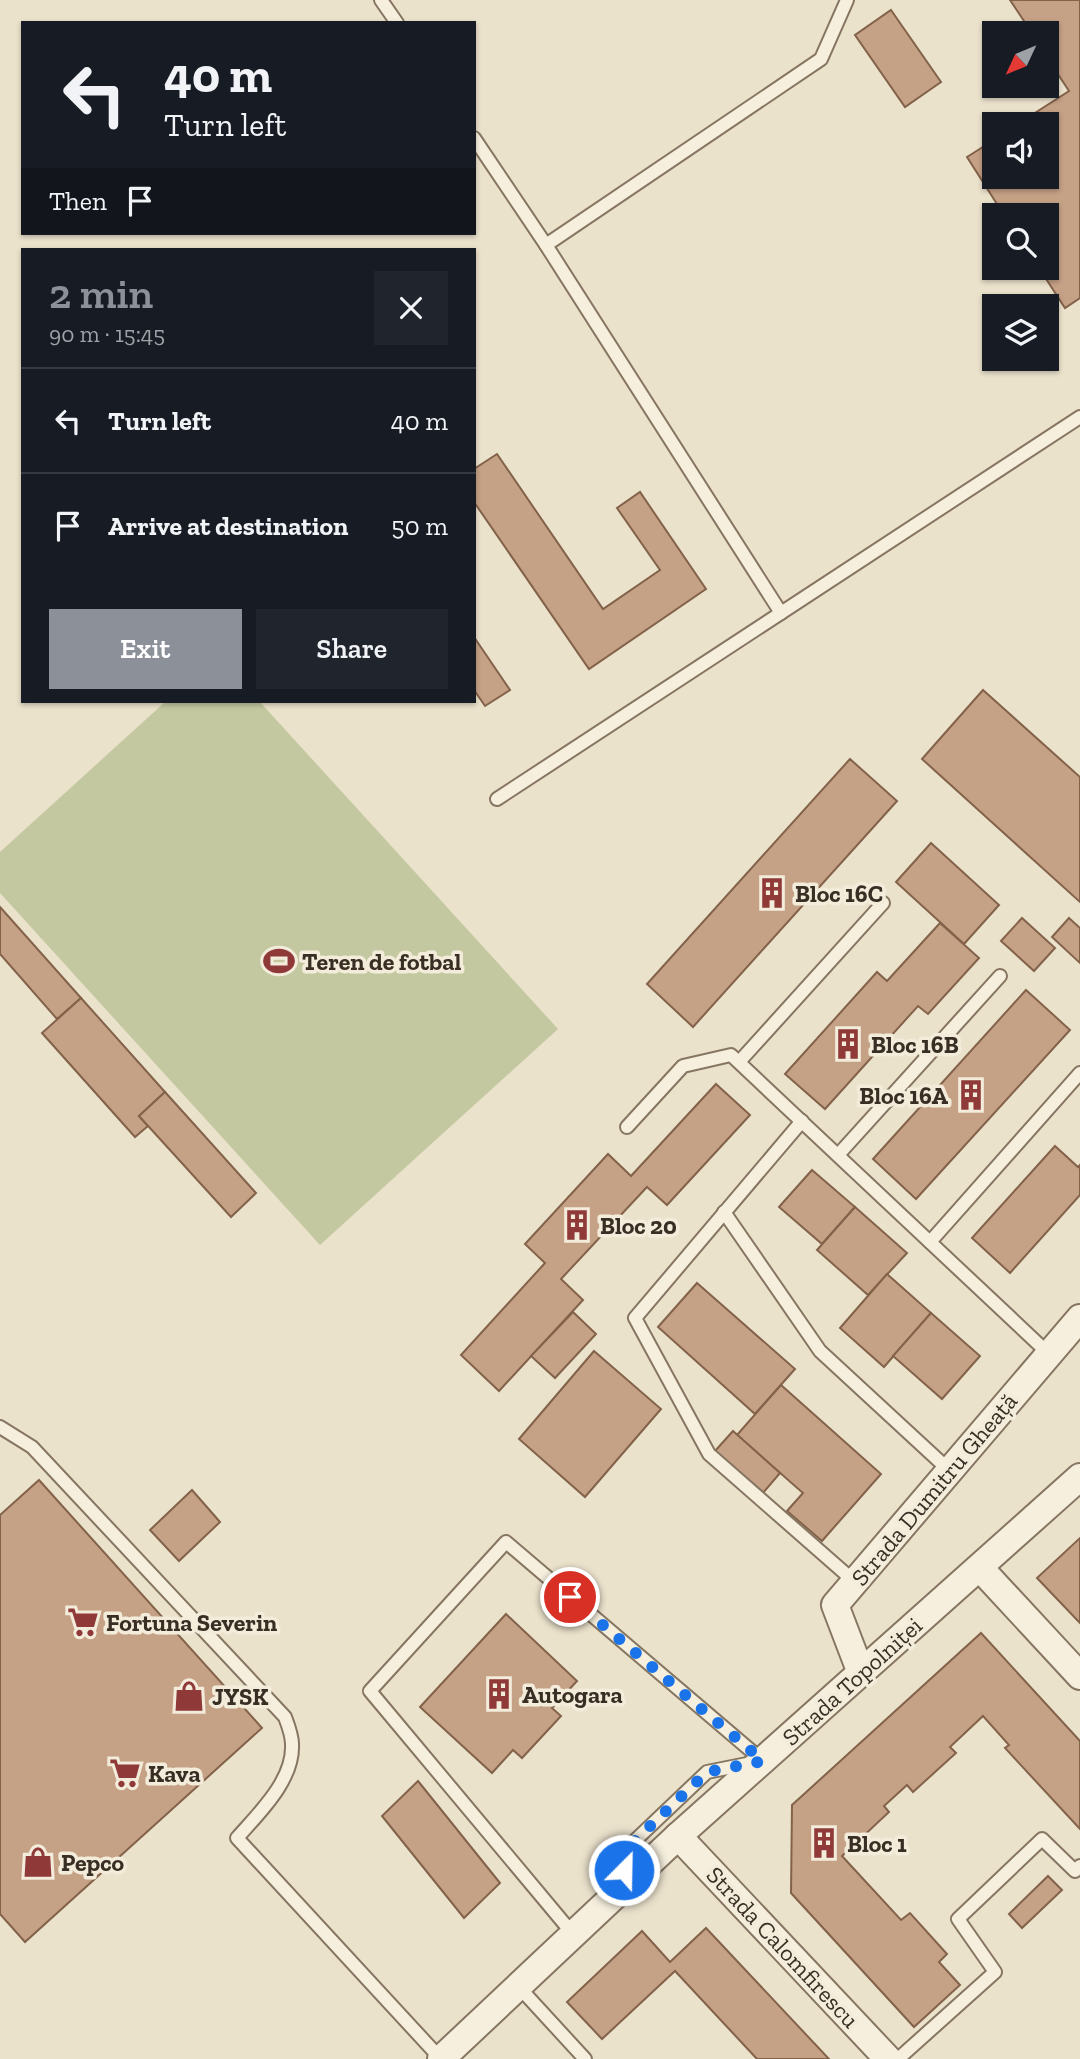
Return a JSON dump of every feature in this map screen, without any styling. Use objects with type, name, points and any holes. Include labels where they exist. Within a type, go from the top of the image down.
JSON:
[{"type":"street","name":"Strada Dumitru Gheață","points":[[861,1673],[835,1605],[1080,1318]]},
{"type":"street","name":"Strada Topolniței","points":[[441,2059],[678,1836],[1080,1477]]},
{"type":"street","points":[[980,1568],[1080,1676]]},
{"type":"street","name":"Strada Calomfirescu","points":[[678,1836],[888,2059]]},
{"type":"lane","points":[[381,0],[396,21]]},
{"type":"lane","points":[[546,245],[821,58],[847,0]]},
{"type":"lane","points":[[476,141],[546,245],[781,613]]},
{"type":"lane","points":[[497,799],[1080,417]]},
{"type":"lane","points":[[739,1062],[883,903]]},
{"type":"lane","points":[[838,1156],[1000,976]]},
{"type":"lane","points":[[627,1127],[683,1066],[731,1055],[1049,1354]]},
{"type":"lane","points":[[930,1242],[1080,1073]]},
{"type":"lane","points":[[802,1121],[635,1318],[709,1454],[855,1582]]},
{"type":"lane","points":[[724,1212],[820,1351],[950,1471]]},
{"type":"lane","points":[[0,1427],[32,1447],[285,1717],[292,1744],[288,1770],[266,1805],[237,1838],[441,2059]]},
{"type":"lane","points":[[573,1934],[370,1690],[506,1542],[763,1761]]},
{"type":"lane","points":[[622,1888],[624,1851],[707,1772],[763,1761]]},
{"type":"lane","points":[[898,2059],[995,1972],[958,1919],[1042,1839],[1075,1871],[1080,1866]]},
{"type":"lane","points":[[518,1986],[585,2059]]},
{"type":"green space","name":"Teren de fotbal","points":[[164,703],[261,703],[558,1029],[320,1245],[0,893],[0,852]]},
{"type":"building","points":[[1010,0],[1080,0],[1080,298],[1065,308],[1059,294],[1056,294],[1047,280],[1059,280],[1059,203],[996,203],[987,189],[1059,189],[1059,112],[1037,112],[1069,91],[1059,76],[1059,21],[1024,21]]},
{"type":"building","points":[[891,10],[941,82],[905,107],[855,35]]},
{"type":"building","points":[[982,148],[982,181],[967,157]]},
{"type":"building","points":[[497,454],[603,609],[660,570],[617,508],[640,492],[706,589],[589,669],[476,505],[476,468]]},
{"type":"building","points":[[476,640],[510,690],[485,706],[476,693]]},
{"type":"building","points":[[983,690],[1080,777],[1080,902],[922,759]]},
{"type":"building","name":"Bloc 16C","points":[[850,759],[897,801],[693,1027],[647,984]]},
{"type":"building","points":[[931,843],[999,905],[964,944],[896,882]]},
{"type":"building","points":[[0,907],[81,998],[57,1019],[0,954]]},
{"type":"building","points":[[1022,918],[1055,948],[1034,971],[1001,941]]},
{"type":"building","points":[[1069,918],[1080,928],[1080,963],[1052,937]]},
{"type":"building","name":"Bloc 16B","points":[[940,923],[979,958],[928,1014],[918,1006],[825,1109],[785,1074],[877,972],[887,981]]},
{"type":"building","name":"Bloc 16A","points":[[1026,990],[1070,1030],[916,1199],[873,1159]]},
{"type":"building","points":[[81,998],[165,1092],[139,1116],[148,1126],[135,1137],[42,1033]]},
{"type":"building","name":"Bloc 20","points":[[716,1084],[750,1115],[667,1205],[647,1187],[561,1279],[583,1300],[499,1391],[461,1355],[545,1263],[525,1244],[608,1154],[631,1176]]},
{"type":"building","points":[[165,1092],[256,1193],[231,1217],[139,1116]]},
{"type":"building","points":[[1055,1146],[1078,1167],[1080,1165],[1080,1195],[1010,1273],[972,1238]]},
{"type":"building","points":[[812,1170],[855,1207],[822,1244],[779,1207]]},
{"type":"building","points":[[855,1207],[907,1253],[868,1295],[817,1250]]},
{"type":"building","points":[[887,1274],[931,1313],[884,1367],[840,1328]]},
{"type":"building","points":[[697,1283],[795,1369],[755,1414],[658,1327]]},
{"type":"building","points":[[573,1312],[596,1334],[555,1378],[531,1356]]},
{"type":"building","points":[[931,1313],[980,1356],[942,1399],[893,1356]]},
{"type":"building","points":[[594,1351],[661,1409],[585,1497],[519,1439]]},
{"type":"building","points":[[781,1385],[881,1474],[822,1541],[787,1511],[803,1493],[737,1435]]},
{"type":"building","points":[[733,1431],[780,1473],[762,1494],[715,1451]]},
{"type":"building","name":"Fortuna Severin","points":[[39,1480],[262,1728],[25,1942],[0,1914],[0,1515]]},
{"type":"building","points":[[192,1490],[220,1522],[179,1561],[150,1530]]},
{"type":"building","points":[[1080,1538],[1080,1623],[1037,1578]]},
{"type":"building","name":"Autogara","points":[[506,1614],[577,1681],[552,1708],[561,1716],[522,1758],[513,1750],[492,1773],[420,1707]]},
{"type":"building","name":"Bloc 1","points":[[981,1633],[1080,1741],[1080,1829],[1005,1748],[1009,1745],[983,1716],[950,1747],[956,1753],[913,1792],[907,1785],[884,1806],[889,1812],[842,1856],[901,1920],[910,1913],[947,1954],[939,1962],[960,1985],[914,2027],[791,1893],[792,1805]]},
{"type":"building","points":[[418,1781],[500,1883],[464,1918],[382,1816]]},
{"type":"building","points":[[1048,1876],[1062,1890],[1022,1928],[1009,1914]]},
{"type":"building","points":[[706,1928],[829,2059],[757,2059],[675,1971],[602,2039],[567,2002],[642,1931],[670,1962]]},
{"type":"place","name":"Bloc 16C","points":[[772,893]]},
{"type":"place","name":"Teren de fotbal","points":[[279,961]]},
{"type":"place","name":"Bloc 16B","points":[[848,1044]]},
{"type":"place","name":"Bloc 16A","points":[[971,1095]]},
{"type":"place","name":"Bloc 20","points":[[577,1225]]},
{"type":"place","name":"Fortuna Severin","points":[[83,1622]]},
{"type":"place","name":"Autogara","points":[[499,1694]]},
{"type":"place","name":"JYSK","points":[[189,1696]]},
{"type":"place","name":"Kava","points":[[125,1773]]},
{"type":"place","name":"Bloc 1","points":[[824,1843]]},
{"type":"place","name":"Pepco","points":[[38,1862]]},
{"type":"route","points":[[570,1597],[763,1761],[707,1772],[624,1851],[624,1870]]}]
